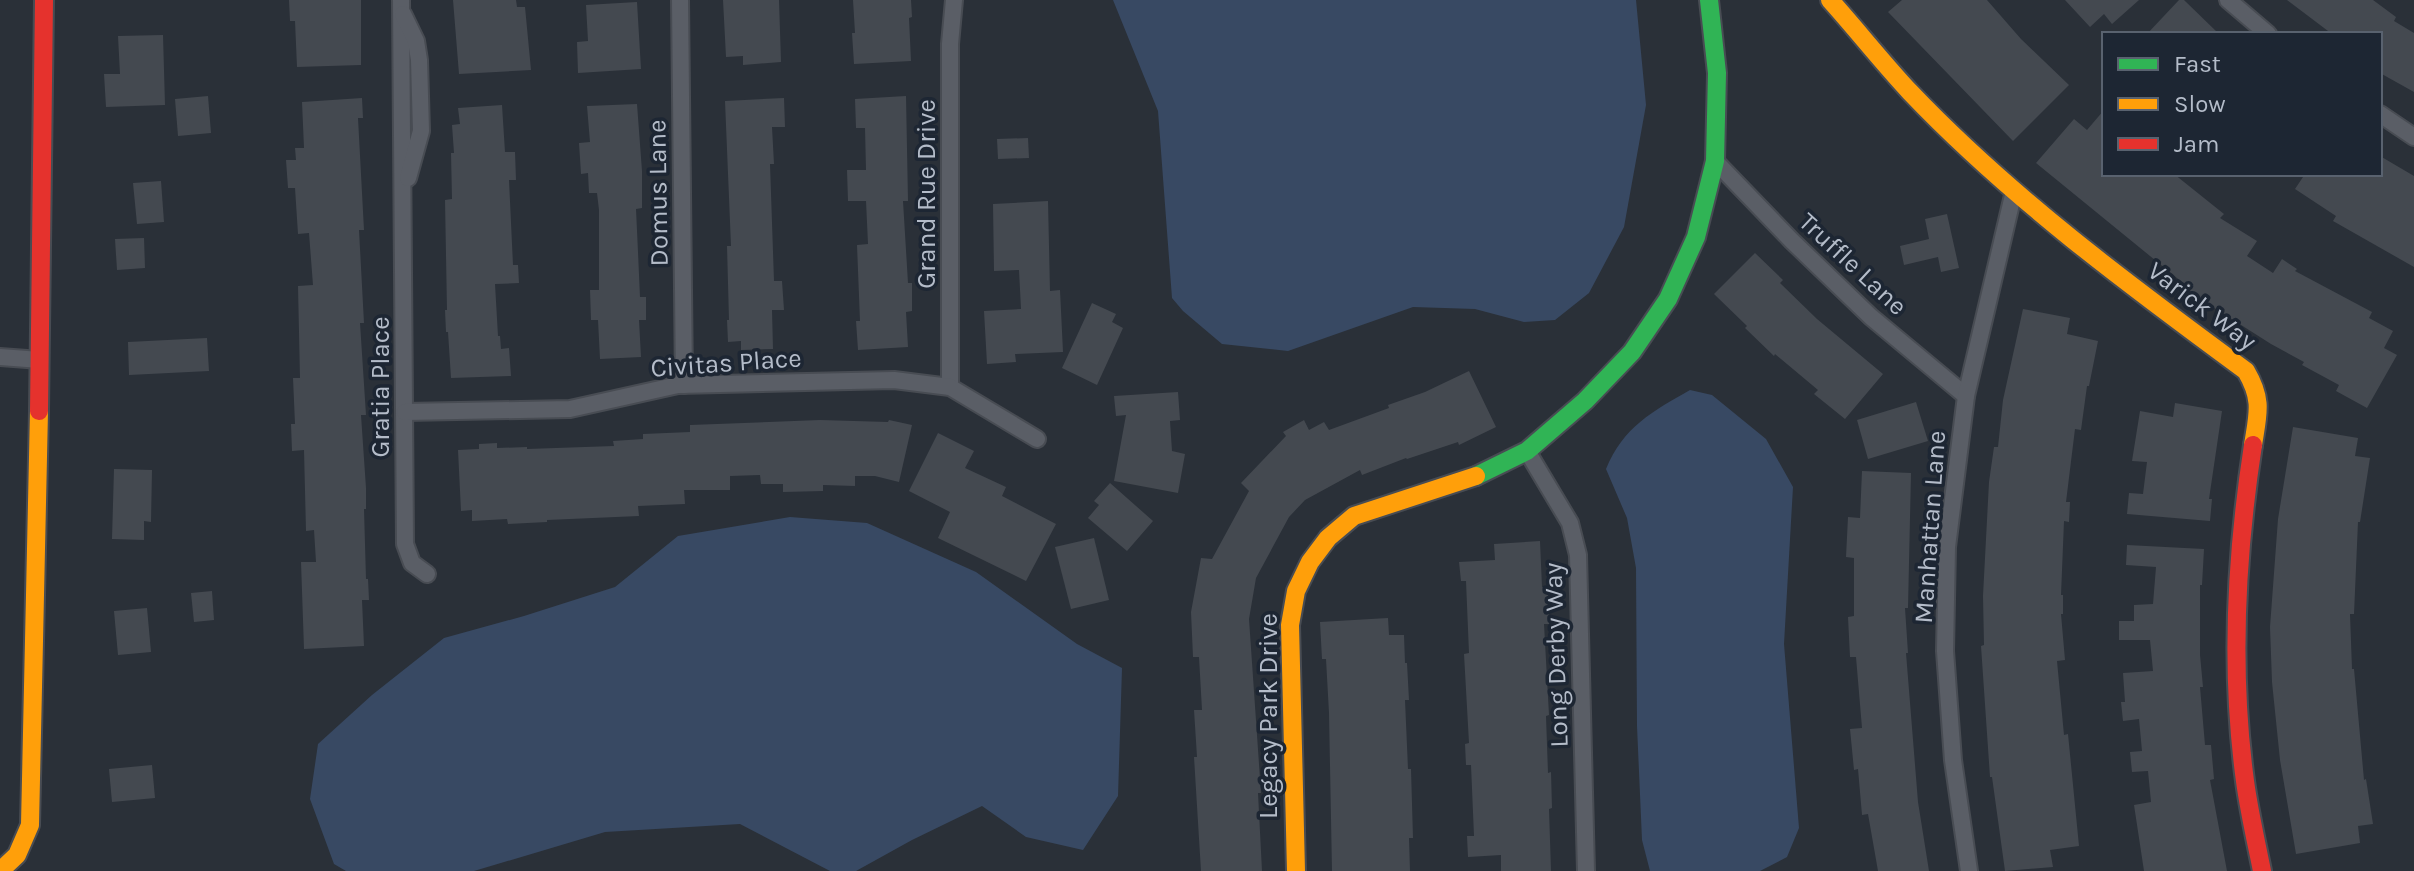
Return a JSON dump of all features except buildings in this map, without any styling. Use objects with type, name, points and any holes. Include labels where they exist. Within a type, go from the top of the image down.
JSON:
[{"type":"street","points":[[0,871],[17,855],[30,825],[44,0]]},
{"type":"street","name":"Domus Lane","points":[[680,0],[684,385]]},
{"type":"street","name":"Grand Rue Drive","points":[[950,387],[950,44],[954,0]]},
{"type":"street","name":"Legacy Park Drive","points":[[1296,871],[1290,625],[1296,591],[1310,562],[1328,538],[1354,516],[1478,475],[1527,451],[1585,401],[1632,352],[1668,299],[1696,237],[1715,161],[1717,73],[1709,0]]},
{"type":"street","name":"Varick Way","points":[[1830,0],[1910,92],[2014,191],[2137,291],[2246,371],[2256,388],[2259,408],[2244,504],[2237,609],[2245,780],[2262,871]]},
{"type":"street","points":[[2228,0],[2266,32]]},
{"type":"street","name":"Gratia Place","points":[[401,5],[405,544],[412,563],[427,574]]},
{"type":"street","points":[[2382,115],[2414,137]]},
{"type":"street","name":"Truffle Lane","points":[[1715,161],[1871,317],[1966,396]]},
{"type":"street","name":"Manhattan Lane","points":[[1969,871],[1953,760],[1945,651],[1947,547],[1966,396],[2014,191]]},
{"type":"street","points":[[0,357],[40,360]]},
{"type":"street","name":"Civitas Place","points":[[405,412],[570,409],[684,385],[894,380],[950,387],[1037,439]]},
{"type":"street","name":"Long Derby Way","points":[[1527,451],[1570,523],[1578,555],[1586,871]]},
{"type":"water","points":[[1113,0],[1636,0],[1646,105],[1624,227],[1589,293],[1555,320],[1524,322],[1475,309],[1413,307],[1288,351],[1222,344],[1172,298],[1158,111]]},
{"type":"water","points":[[1690,390],[1712,395],[1766,439],[1793,487],[1784,644],[1799,828],[1787,857],[1760,871],[1650,871],[1642,840],[1637,726],[1636,568],[1627,518],[1606,469],[1630,431],[1652,413]]},
{"type":"water","points":[[790,517],[867,523],[976,572],[1077,644],[1122,668],[1118,796],[1083,850],[1026,837],[982,806],[856,871],[830,871],[740,824],[605,832],[474,871],[346,871],[334,864],[310,799],[318,744],[372,695],[444,638],[615,587],[678,536]]},
{"type":"traffic: fast","points":[[1476,476],[1527,451],[1585,401],[1632,352],[1668,299],[1696,237],[1715,161],[1717,73],[1709,0]]},
{"type":"traffic: slow","points":[[1830,0],[1910,92],[1988,168],[2115,273],[2246,371],[2257,399],[2253,445]]},
{"type":"traffic: slow","points":[[0,871],[17,855],[30,825],[39,411]]},
{"type":"traffic: slow","points":[[1296,871],[1290,625],[1296,591],[1310,562],[1328,538],[1354,516],[1476,476]]},
{"type":"traffic: jam","points":[[39,411],[44,0]]},
{"type":"traffic: jam","points":[[2253,445],[2242,528],[2236,655],[2245,781],[2262,871]]}]
